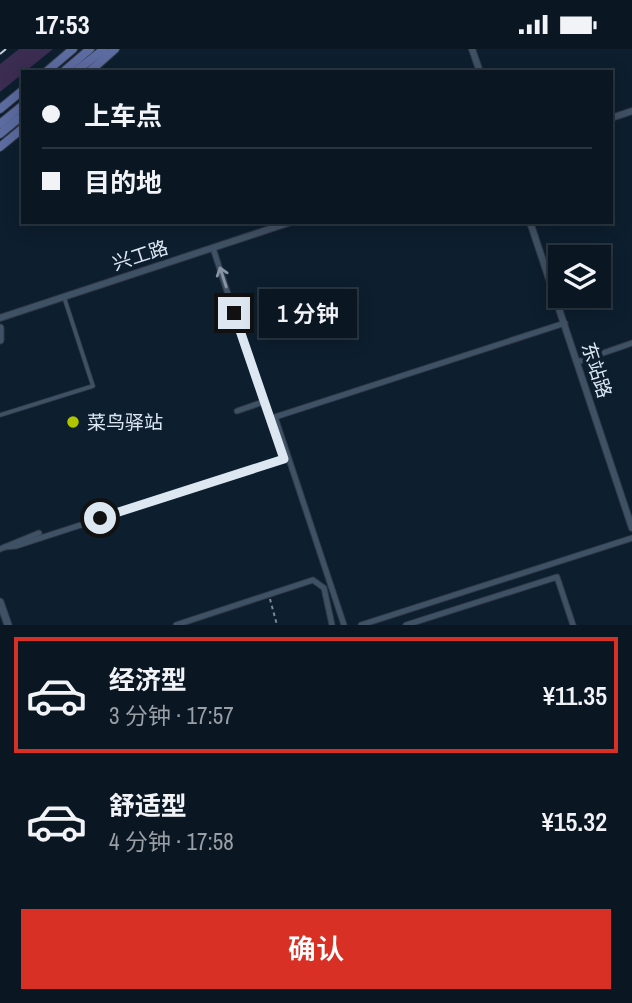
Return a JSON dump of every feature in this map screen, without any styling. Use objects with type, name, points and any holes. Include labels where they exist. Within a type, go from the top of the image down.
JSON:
[{"type":"main road","points":[[48,70],[73,49]]},
{"type":"main road","points":[[81,67],[90,49]]},
{"type":"main road","points":[[81,67],[104,49]]},
{"type":"main road","points":[[81,67],[115,49]]},
{"type":"main road","points":[[0,109],[21,92]]},
{"type":"main road","points":[[0,124],[21,107]]},
{"type":"main road","points":[[0,134],[21,117]]},
{"type":"main road","points":[[0,147],[21,130]]},
{"type":"main road","points":[[0,328],[0,340]]},
{"type":"main road","points":[[0,602],[6,625]]},
{"type":"main road","points":[[0,618],[6,625]]},
{"type":"street","points":[[472,49],[479,70]]},
{"type":"street","points":[[613,117],[632,111]]},
{"type":"street","name":"兴工路","points":[[0,317],[285,224]]},
{"type":"street","name":"东站路","points":[[531,224],[629,510],[632,528]]},
{"type":"street","points":[[3,548],[284,459],[213,248]]},
{"type":"street","points":[[0,415],[93,386],[64,297]]},
{"type":"street","points":[[344,625],[275,417],[565,323]]},
{"type":"street","points":[[577,362],[632,343]]},
{"type":"street","points":[[237,411],[263,402]]},
{"type":"street","points":[[3,548],[39,533]]},
{"type":"street","points":[[361,625],[632,538]]},
{"type":"street","points":[[406,625],[557,577],[573,625]]},
{"type":"street","points":[[176,625],[313,580],[324,589],[332,625]]},
{"type":"path","points":[[269,594],[277,625]]},
{"type":"shaded area","points":[[19,49],[53,49],[27,70],[21,70],[21,75],[0,92],[0,64]]},
{"type":"railway","points":[[0,54],[6,49]]},
{"type":"place","name":"菜鸟驿站","points":[[73,422]]},
{"type":"route","points":[[100,518],[284,459],[234,313]]}]
